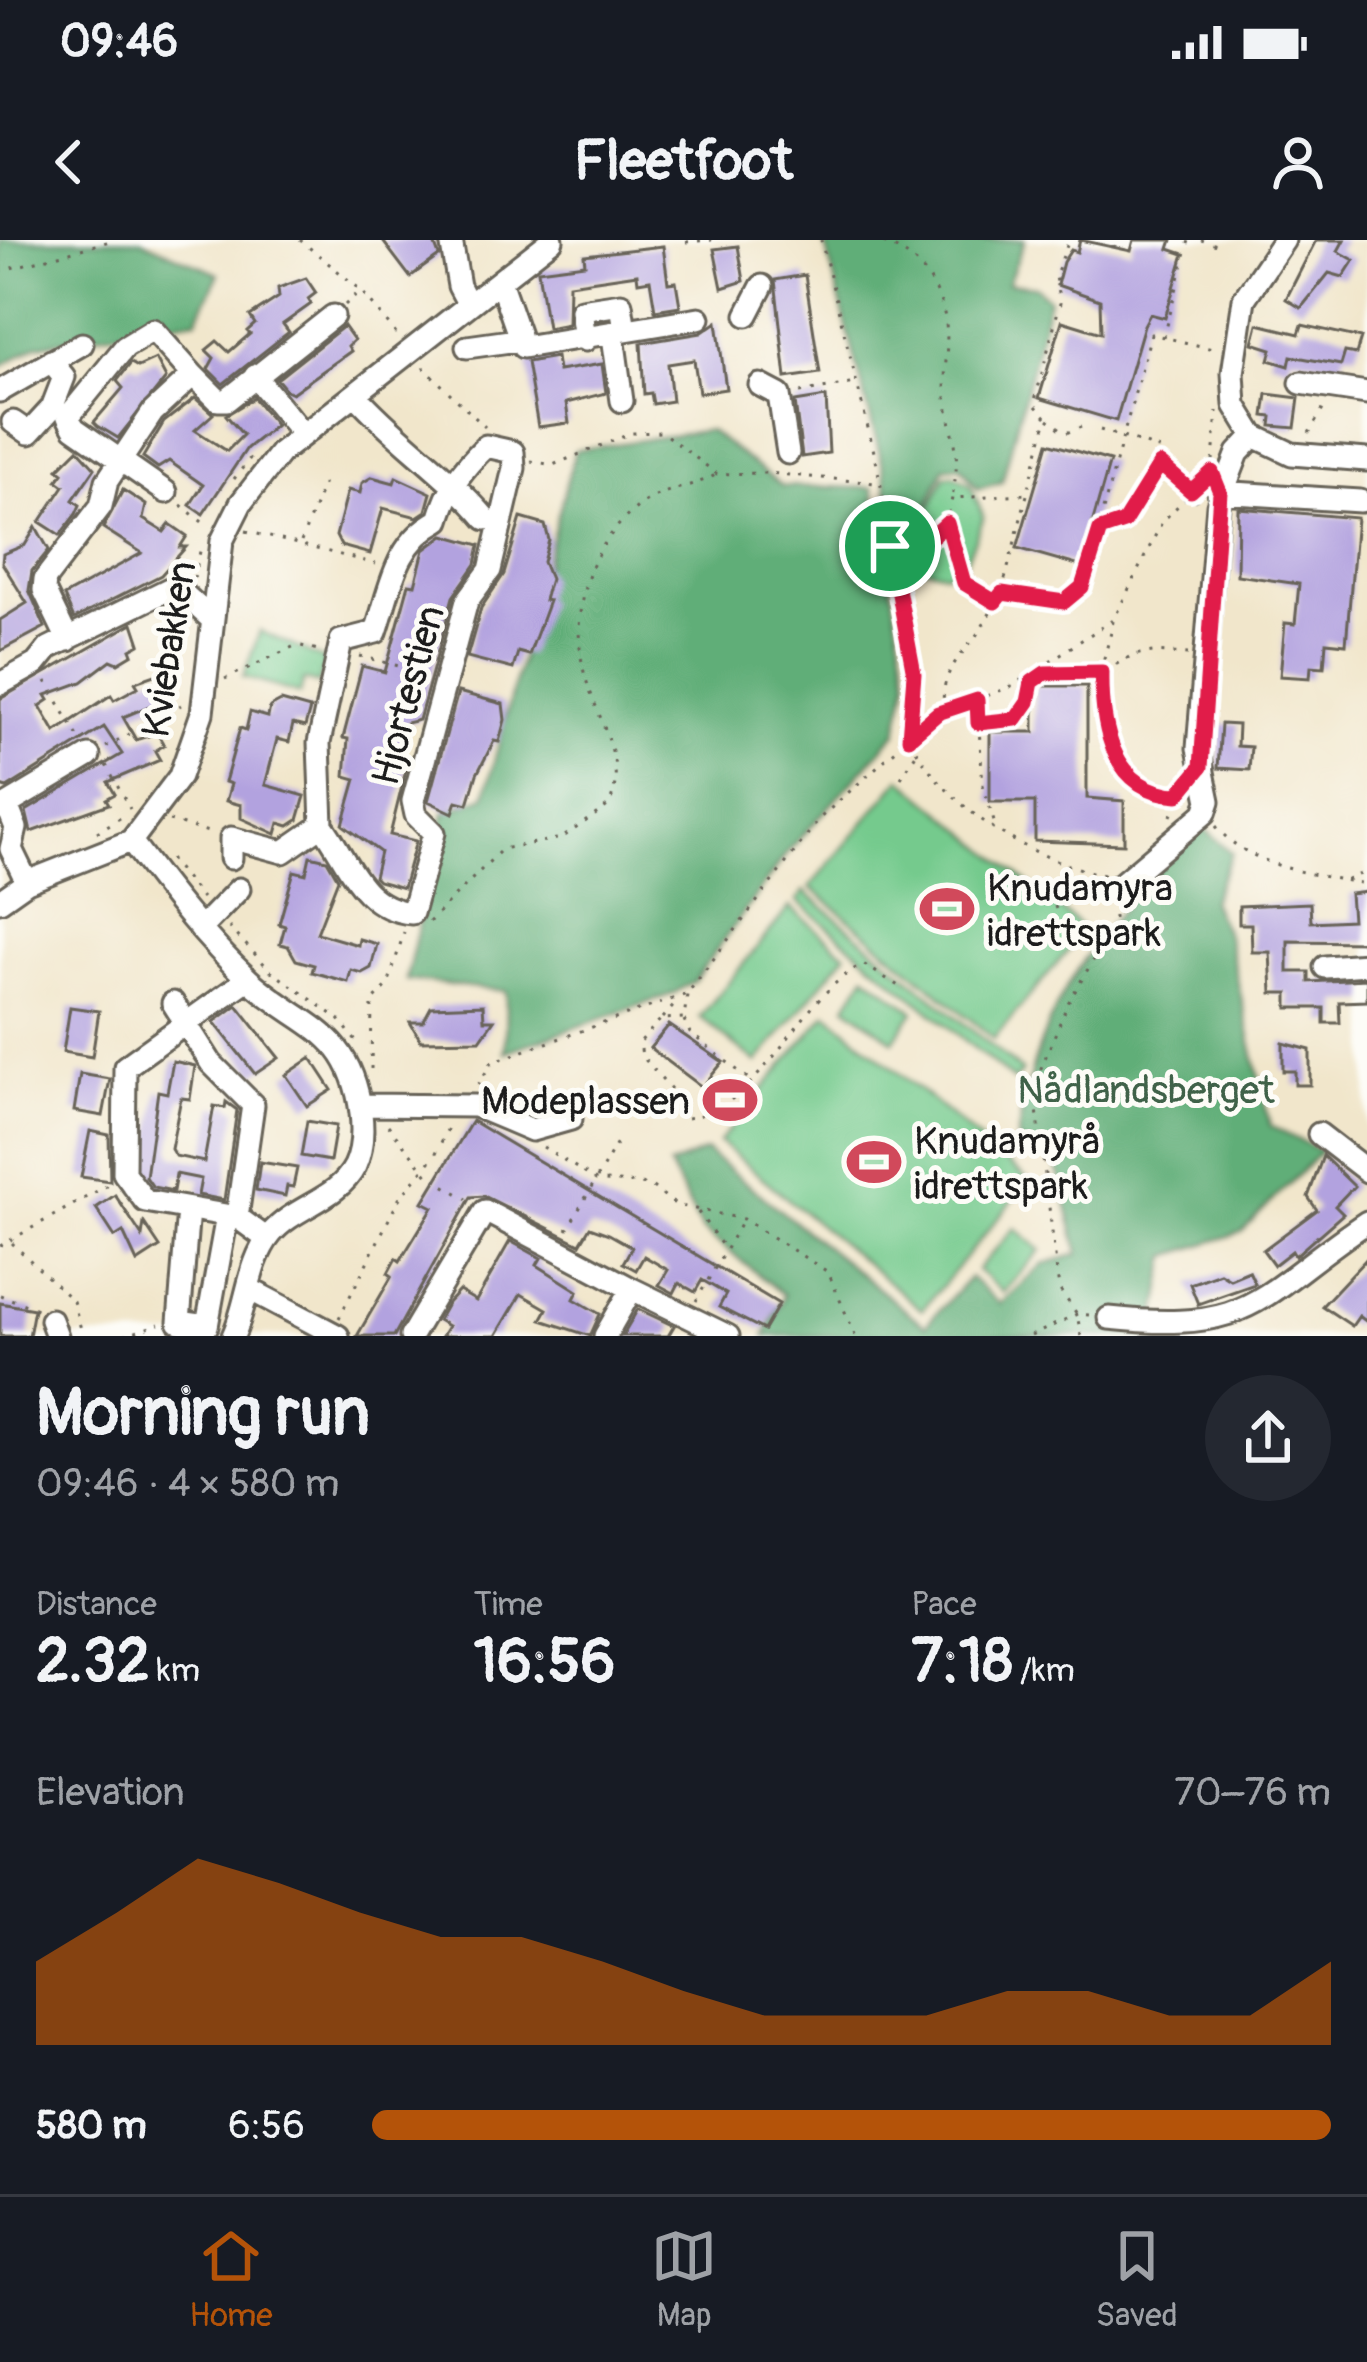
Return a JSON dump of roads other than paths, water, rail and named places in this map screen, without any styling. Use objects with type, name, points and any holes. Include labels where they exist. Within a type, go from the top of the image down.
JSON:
[{"type":"street","points":[[451,240],[459,286],[468,303]]},
{"type":"street","name":"Kviebakken","points":[[138,833],[188,756],[205,690],[218,526],[302,434],[552,240]]},
{"type":"street","points":[[1284,240],[1244,298],[1235,354],[1235,405],[1254,436],[1292,454],[1367,460]]},
{"type":"street","points":[[500,280],[517,340],[528,348],[699,318]]},
{"type":"street","points":[[747,315],[762,286]]},
{"type":"street","points":[[585,340],[581,310],[621,304],[622,401]]},
{"type":"street","points":[[166,492],[68,424],[102,371],[153,330],[218,400],[333,316]]},
{"type":"street","points":[[467,347],[517,340]]},
{"type":"street","points":[[0,391],[82,344]]},
{"type":"street","points":[[13,422],[29,433],[52,408],[64,377],[51,361]]},
{"type":"street","points":[[68,640],[44,590],[45,579],[100,506],[120,460],[153,412],[193,375]]},
{"type":"street","points":[[256,376],[302,434]]},
{"type":"street","points":[[1301,383],[1367,393]]},
{"type":"street","points":[[769,390],[788,453]]},
{"type":"street","points":[[356,395],[393,437],[451,482],[486,519]]},
{"type":"street","points":[[1115,889],[1205,813],[1209,801],[1201,767],[1205,654],[1220,492],[1238,453],[1254,436]]},
{"type":"street","name":"Hjortestien","points":[[322,825],[372,901],[408,921],[434,833],[416,815],[412,801],[467,601],[490,570],[512,479],[513,452],[491,440],[451,482]]},
{"type":"street","points":[[231,848],[283,852],[322,825],[319,743],[349,652],[344,640],[376,632],[396,568],[418,531],[440,520],[451,482]]},
{"type":"street","points":[[1220,492],[1360,501]]},
{"type":"street","points":[[0,685],[68,640],[175,586],[209,616]]},
{"type":"street","points":[[27,883],[11,849],[16,827],[4,806],[94,753]]},
{"type":"street","points":[[0,901],[27,883],[138,833],[202,928],[248,979],[318,1026],[337,1046],[354,1076],[362,1143],[352,1172],[267,1239],[233,1336]]},
{"type":"street","points":[[202,928],[239,890]]},
{"type":"street","points":[[1325,967],[1367,964]]},
{"type":"street","points":[[248,979],[122,1072],[127,1180],[146,1201],[232,1216],[267,1239]]},
{"type":"street","points":[[173,1003],[211,1063],[253,1105],[207,1326],[178,1322],[188,1209]]},
{"type":"street","points":[[360,1106],[475,1106],[518,1127],[540,1129],[571,1119]]},
{"type":"street","points":[[1319,1134],[1367,1171]]},
{"type":"street","points":[[411,1336],[485,1210],[632,1288],[683,1327],[728,1336]]},
{"type":"street","points":[[1109,1318],[1143,1329],[1244,1312],[1367,1222]]},
{"type":"street","points":[[604,1336],[632,1288]]},
{"type":"street","points":[[249,1289],[334,1335]]},
{"type":"place","name":"Knudamyra idrettspark","points":[[947,909]]},
{"type":"place","name":"Modeplassen","points":[[730,1100]]},
{"type":"place","name":"Knudamyrå idrettspark","points":[[874,1162]]},
{"type":"park label","name":"Nådlandsberget","points":[[1146,1089]]}]
